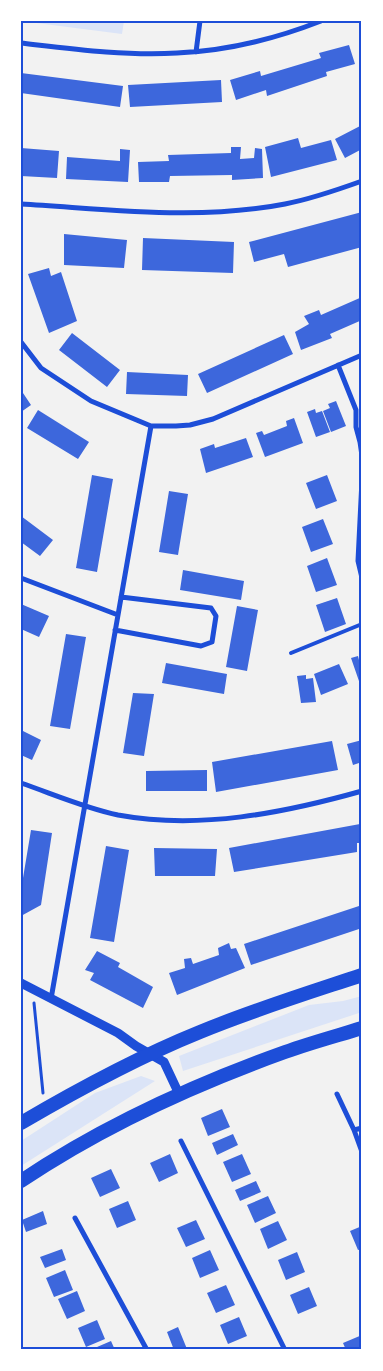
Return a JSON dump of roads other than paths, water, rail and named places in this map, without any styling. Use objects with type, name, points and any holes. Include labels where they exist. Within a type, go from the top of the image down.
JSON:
[{"type":"highway","points":[[21,1123],[92,1083],[150,1054],[237,1018],[362,975]]},
{"type":"highway","points":[[21,1181],[46,1164],[132,1115],[179,1094],[286,1052],[362,1028]]},
{"type":"street","points":[[196,52],[200,21]]},
{"type":"street","points":[[21,43],[76,50],[134,54],[196,52],[270,39],[322,21]]},
{"type":"street","points":[[21,204],[157,212],[222,212],[285,204],[362,181]]},
{"type":"street","points":[[21,342],[41,368],[91,401],[151,426],[190,425],[213,419],[362,355]]},
{"type":"street","points":[[338,365],[356,410],[356,427],[362,456]]},
{"type":"street","points":[[51,999],[151,426]]},
{"type":"street","points":[[362,480],[358,561],[362,578]]},
{"type":"street","points":[[21,578],[118,615]]},
{"type":"street","points":[[115,630],[202,646],[212,642],[216,616],[211,608],[121,597]]},
{"type":"street","points":[[21,782],[86,806],[120,815],[178,820],[207,820],[274,813],[362,792]]},
{"type":"street","points":[[21,983],[118,1033],[164,1062],[179,1094]]},
{"type":"street","points":[[337,1094],[362,1152]]},
{"type":"street","points":[[354,1130],[362,1128]]},
{"type":"street","points":[[181,1142],[285,1350]]},
{"type":"street","points":[[75,1218],[147,1350]]},
{"type":"lane","points":[[292,653],[362,624]]}]
